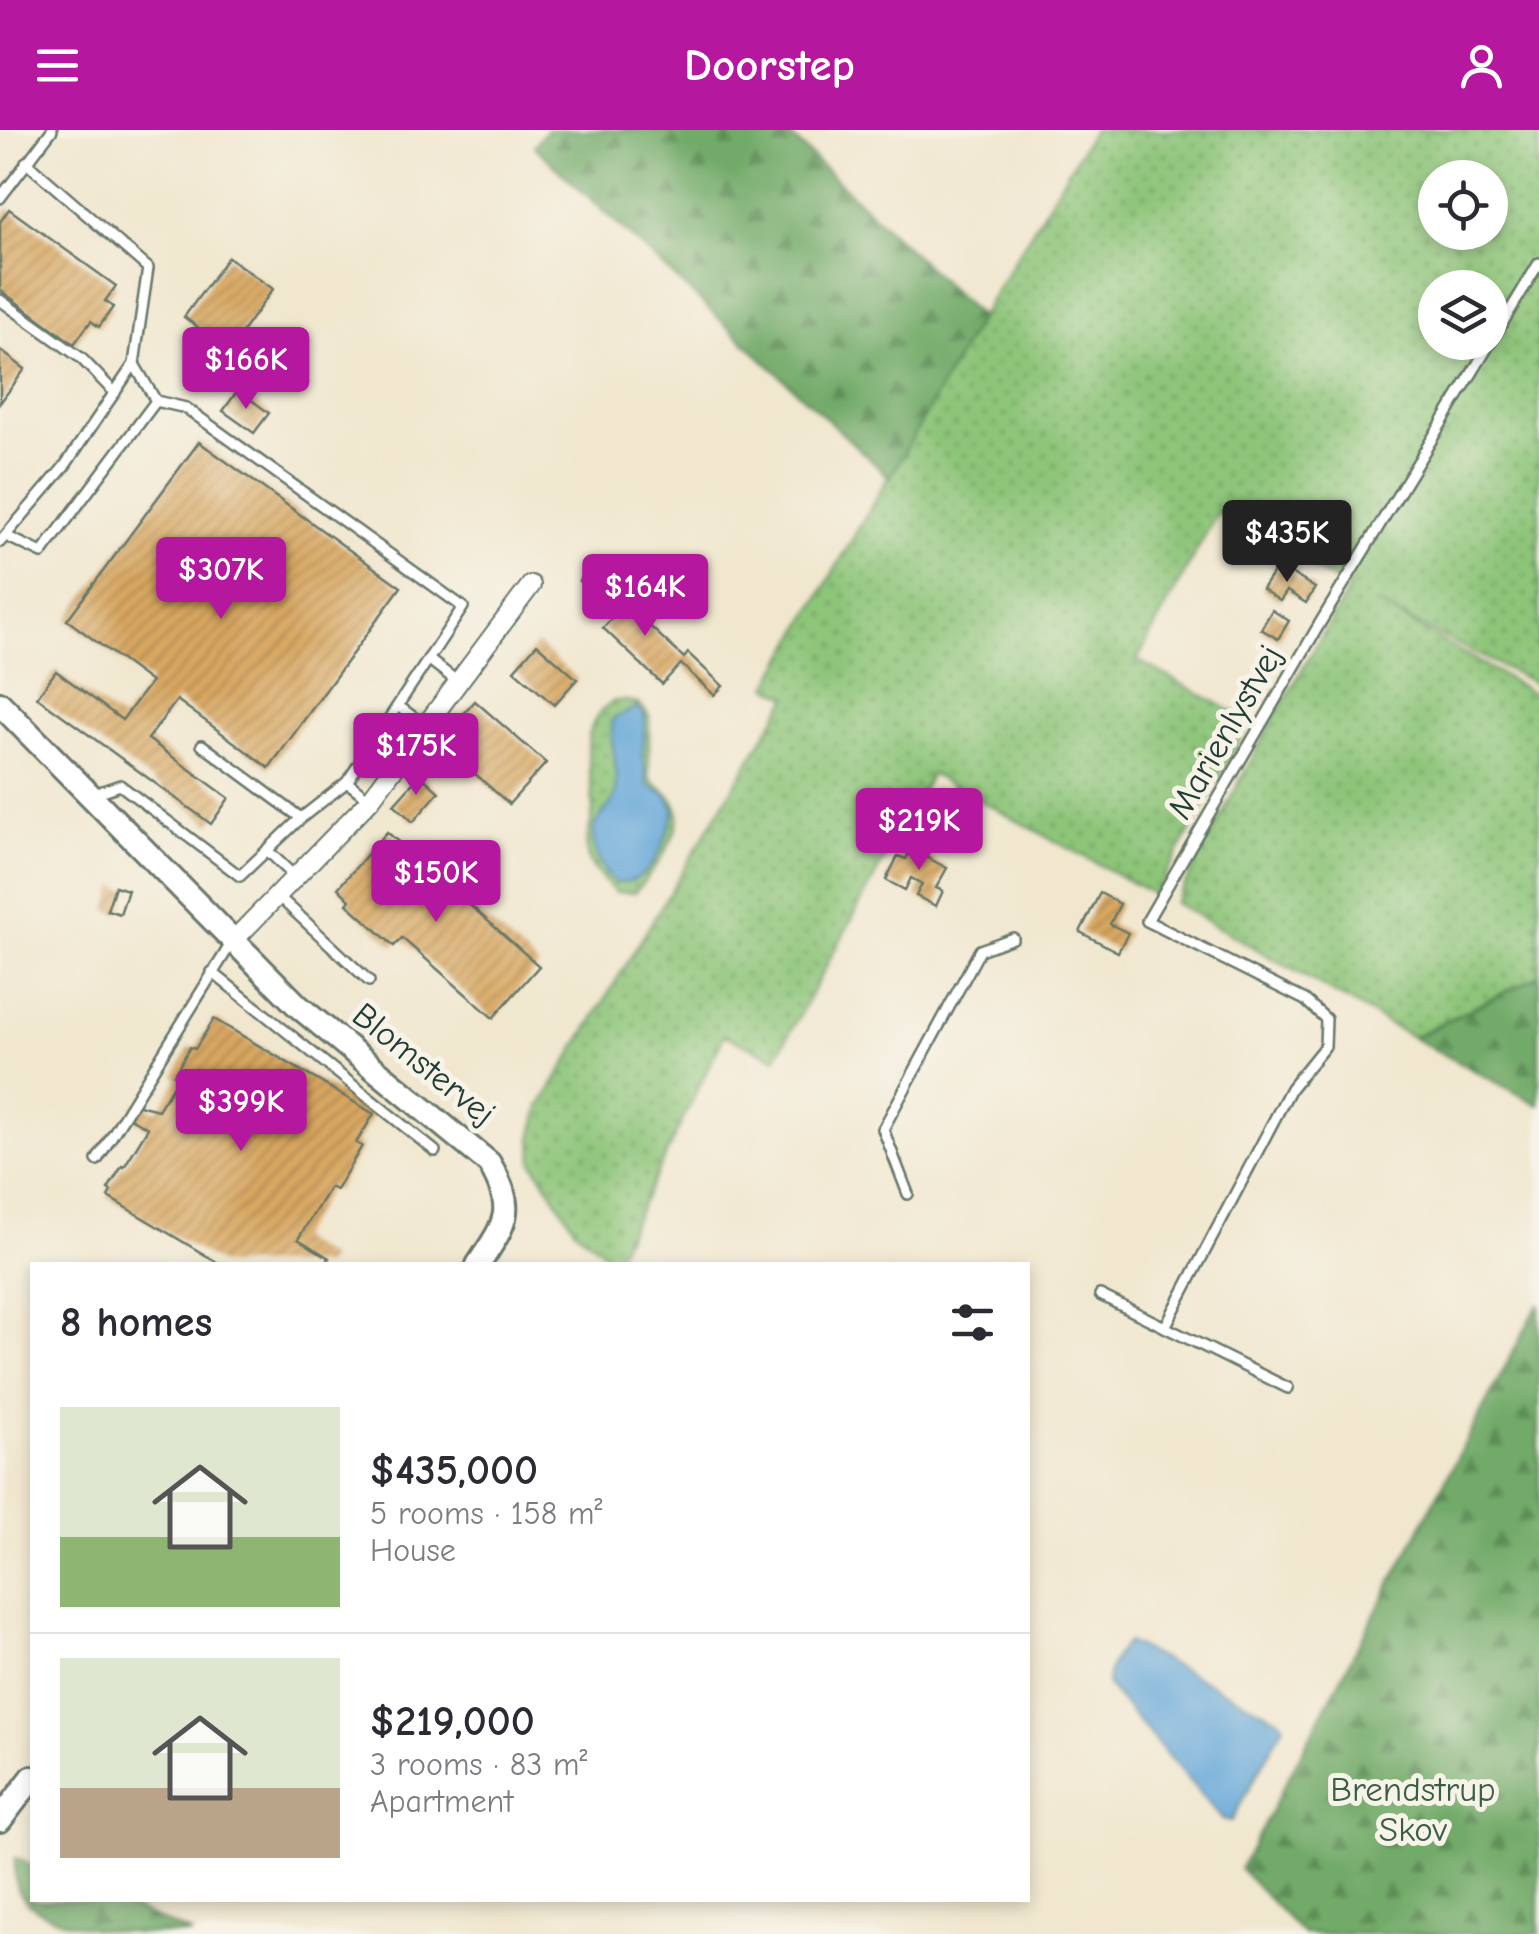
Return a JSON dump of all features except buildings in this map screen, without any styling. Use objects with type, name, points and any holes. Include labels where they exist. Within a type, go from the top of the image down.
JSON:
[{"type":"street","points":[[234,940],[370,800],[531,585]]},
{"type":"street","name":"Blomstervej","points":[[0,704],[298,1006],[489,1164],[504,1189],[506,1205],[501,1230],[480,1262]]},
{"type":"street","points":[[0,1820],[30,1781]]},
{"type":"lane","points":[[0,198],[52,130]]},
{"type":"lane","points":[[26,162],[148,268],[134,364],[64,467],[3,539],[42,553],[156,401]]},
{"type":"lane","name":"Marienlystvej","points":[[1165,1327],[1291,1088],[1325,1046],[1326,1019],[1306,1000],[1147,922],[1320,622],[1539,264]]},
{"type":"lane","points":[[0,300],[82,358],[115,392]]},
{"type":"lane","points":[[92,795],[120,785],[240,876],[301,818],[347,782],[463,607],[186,408],[156,401],[134,364]]},
{"type":"lane","points":[[428,659],[458,682]]},
{"type":"lane","points":[[398,706],[426,727]]},
{"type":"lane","points":[[202,745],[301,818]]},
{"type":"lane","points":[[347,782],[370,800]]},
{"type":"lane","points":[[267,850],[295,878]]},
{"type":"lane","points":[[278,896],[369,981]]},
{"type":"lane","points":[[908,1194],[882,1129],[980,950],[1012,938]]},
{"type":"lane","points":[[98,1160],[234,940]]},
{"type":"lane","points":[[212,972],[435,1152]]},
{"type":"lane","points":[[1100,1295],[1288,1388]]},
{"type":"green space","points":[[546,130],[784,130],[980,317],[890,478],[534,146]]},
{"type":"green space","points":[[1093,130],[1539,130],[1539,975],[1412,1037],[1175,903],[1267,730],[1349,589],[1218,512],[1137,660],[1250,721],[1155,895],[931,774],[776,1058],[724,1035],[614,1261],[575,1229],[533,1162],[532,1138],[540,1107],[788,697],[768,686],[980,317]],"holes":[[[1376,603],[1536,684],[1536,695]]]},
{"type":"green space","points":[[614,701],[634,702],[649,716],[649,777],[677,807],[671,840],[634,893],[615,892],[592,866],[587,849],[593,808],[589,736],[601,711]]},
{"type":"green space","points":[[1539,976],[1539,1105],[1413,1038]]},
{"type":"green space","name":"Brendstrup Skov","points":[[1539,1303],[1539,1934],[1303,1934],[1240,1869]]},
{"type":"green space","points":[[15,1858],[30,1865],[30,1902],[118,1902],[192,1934],[120,1932],[70,1923],[31,1905],[18,1890]]},
{"type":"water","points":[[637,707],[645,715],[643,757],[648,785],[666,794],[675,810],[649,868],[629,882],[616,883],[598,857],[593,832],[616,791],[613,719]]},
{"type":"water","points":[[1128,1642],[1284,1725],[1231,1821],[1222,1819],[1108,1686],[1113,1662]]}]
